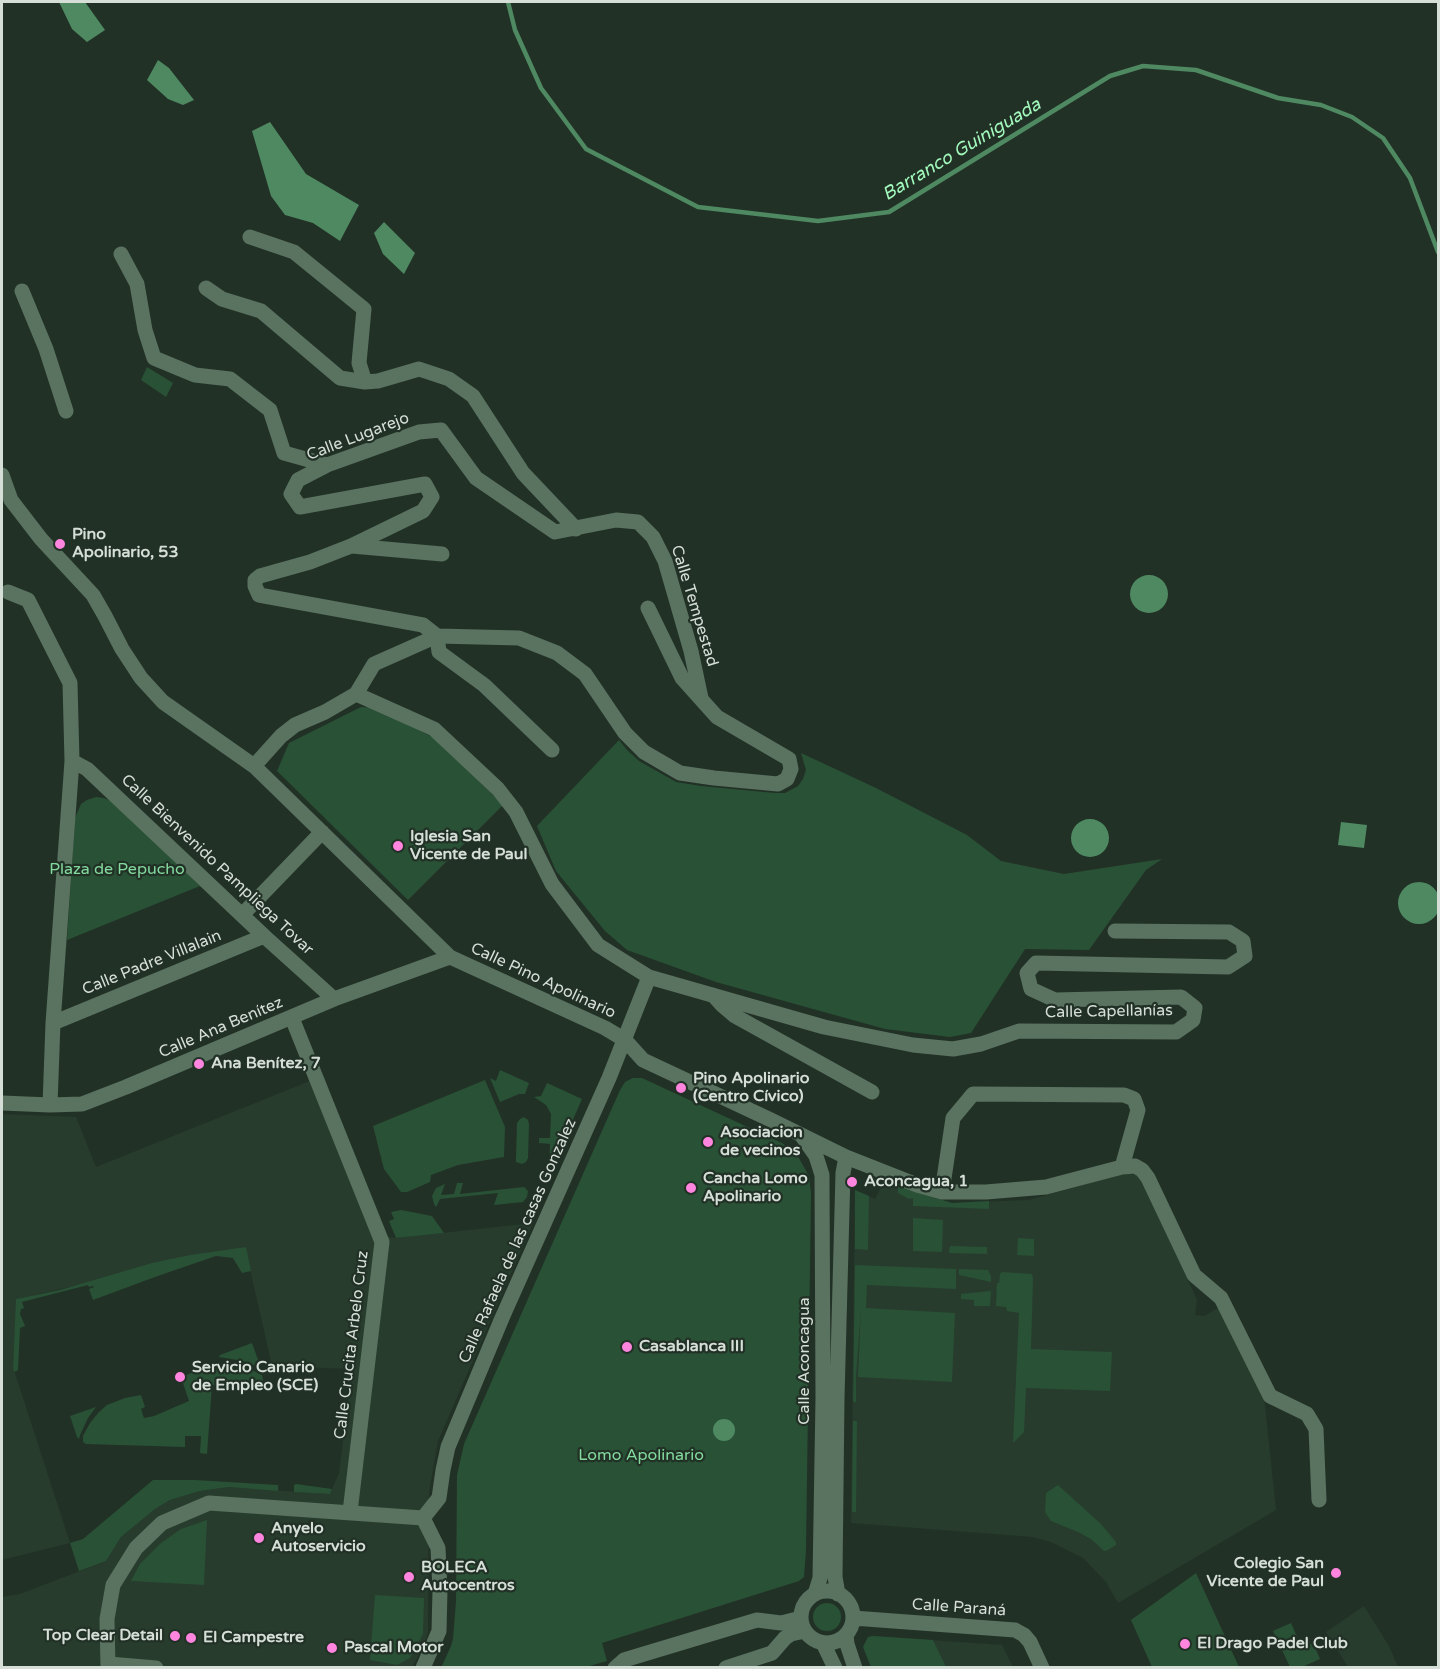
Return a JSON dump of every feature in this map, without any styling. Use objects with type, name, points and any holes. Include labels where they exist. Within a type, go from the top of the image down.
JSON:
[{"type":"street","points":[[250,237],[294,252],[364,309],[359,363],[364,382]]},
{"type":"street","points":[[121,254],[137,284],[145,330],[154,358],[195,375],[230,379],[270,410],[284,453],[327,465]]},
{"type":"street","points":[[206,288],[222,299],[261,311],[340,378],[364,382],[378,381],[419,369],[449,379],[473,396],[523,473],[576,529]]},
{"type":"street","points":[[22,291],[46,350],[66,411]]},
{"type":"street","name":"Calle Lugarejo","points":[[437,636],[423,625],[259,595],[255,580],[260,576],[310,562],[351,546],[423,510],[432,497],[425,484],[300,507],[291,494],[298,480],[327,465],[418,432],[441,430],[477,478],[555,532],[576,529]]},
{"type":"street","name":"Calle Pino Apolinario","points":[[2,475],[10,500],[41,539],[93,595],[122,649],[141,678],[163,702],[254,766],[450,957],[605,1028],[625,1040],[643,1060],[800,1133],[846,1157],[917,1185],[942,1192],[986,1192],[1046,1186],[1122,1167]]},
{"type":"street","name":"Calle Tempestad","points":[[576,529],[616,520],[638,522],[653,537],[665,561],[691,651],[701,698]]},
{"type":"street","points":[[351,546],[442,554]]},
{"type":"street","points":[[8,592],[28,600],[70,684],[72,761],[53,1023],[50,1105]]},
{"type":"street","name":"Calle Tempestad","points":[[254,766],[295,724],[326,712],[356,694],[374,664],[437,636],[519,638],[557,652],[585,675],[625,734],[644,752],[680,773],[778,784],[787,779],[791,769],[789,759],[717,717],[682,678],[648,608]]},
{"type":"street","points":[[437,636],[439,652],[484,685],[552,750]]},
{"type":"street","name":"Calle Capellanías","points":[[356,694],[434,729],[498,789],[516,812],[552,884],[598,945],[649,977],[824,1027],[913,1045],[953,1049],[981,1044],[1019,1031],[1176,1032],[1193,1020],[1195,1008],[1181,997],[1055,1000],[1031,989],[1027,972],[1036,963],[1228,967],[1245,956],[1243,941],[1229,932],[1115,932]]},
{"type":"street","name":"Calle Bienvenido Pampliega Tovar","points":[[72,761],[87,768],[264,936],[334,999]]},
{"type":"street","points":[[242,915],[322,832]]},
{"type":"street","name":"Calle Padre Villalain","points":[[53,1023],[264,936]]},
{"type":"street","name":"Calle Ana Benítez","points":[[2,1103],[82,1104],[334,999],[450,957]]},
{"type":"street","name":"Calle Rafaela de las casas Gonzalez","points":[[423,1518],[440,1498],[448,1447],[502,1317],[625,1040],[649,977]]},
{"type":"street","points":[[713,994],[735,1016],[872,1092]]},
{"type":"street","name":"Calle Crucita Arbelo Cruz","points":[[292,1018],[382,1242],[350,1512]]},
{"type":"street","points":[[942,1192],[952,1118],[973,1094],[1124,1095],[1134,1099],[1138,1110],[1122,1167],[1135,1166],[1142,1170],[1148,1178],[1194,1275],[1221,1298],[1270,1396],[1307,1414],[1316,1429],[1319,1500]]},
{"type":"street","name":"Calle Aconcagua","points":[[800,1133],[816,1156],[822,1175],[821,1554],[820,1578],[815,1594]]},
{"type":"street","name":"Calle Aconcagua","points":[[838,1594],[835,1577],[837,1398],[843,1173],[846,1157]]},
{"type":"street","points":[[156,1668],[108,1666],[107,1619],[113,1585],[135,1548],[162,1523],[209,1503],[423,1518],[438,1548],[440,1590],[439,1631],[423,1668]]},
{"type":"street","points":[[825,1591],[838,1594],[849,1603],[853,1618],[851,1628],[846,1635],[835,1642],[815,1641],[803,1624],[804,1605],[815,1594],[825,1591]]},
{"type":"street","name":"Calle Paraná","points":[[853,1618],[1016,1630],[1030,1642],[1042,1668]]},
{"type":"street","points":[[615,1668],[624,1660],[757,1620],[803,1624]]},
{"type":"street","points":[[769,1621],[777,1648]]},
{"type":"street","points":[[726,1668],[772,1653],[803,1624]]},
{"type":"street","points":[[846,1635],[855,1668]]},
{"type":"street","points":[[823,1643],[835,1668]]},
{"type":"shaded area","points":[[59,2],[85,2],[105,30],[87,42],[72,29]]},
{"type":"shaded area","points":[[158,60],[169,68],[194,100],[183,105],[168,99],[147,80]]},
{"type":"shaded area","points":[[270,122],[306,174],[359,205],[340,241],[313,223],[285,215],[271,196],[252,131]]},
{"type":"shaded area","points":[[384,222],[415,253],[404,274],[383,254],[374,233]]},
{"type":"shaded area","points":[[1149,575],[1163,580],[1168,594],[1163,608],[1149,613],[1135,608],[1130,594],[1135,580]]},
{"type":"shaded area","points":[[1090,819],[1097,820],[1103,825],[1108,831],[1108,845],[1103,851],[1097,856],[1090,857],[1083,856],[1077,851],[1072,845],[1071,838],[1072,831],[1077,825],[1083,820]]},
{"type":"shaded area","points":[[1341,822],[1367,825],[1364,848],[1338,845]]},
{"type":"shaded area","points":[[1419,882],[1434,888],[1440,903],[1434,918],[1419,924],[1404,918],[1398,903],[1404,888]]},
{"type":"shaded area","points":[[310,1081],[371,1234],[396,1238],[533,1223],[438,1441],[429,1492],[428,1633],[423,1648],[412,1667],[2,1668],[2,1597],[20,1594],[106,1561],[121,1537],[155,1509],[170,1500],[200,1491],[229,1487],[330,1494],[339,1473],[352,1369],[272,1366],[245,1247],[17,1299],[13,1367],[70,1543],[2,1560],[2,1114],[76,1117],[96,1167]]},
{"type":"shaded area","points":[[1126,1173],[1137,1175],[1142,1180],[1197,1300],[1195,1315],[1204,1316],[1220,1307],[1264,1396],[1276,1510],[1118,1603],[1106,1582],[1083,1558],[1051,1542],[1033,1537],[851,1523],[855,1190],[875,1199],[886,1178],[913,1191],[952,1203],[1029,1200]]},
{"type":"shaded area","points":[[724,1419],[732,1422],[735,1430],[732,1438],[724,1441],[716,1438],[713,1430],[716,1422]]},
{"type":"shaded area","points":[[1364,1606],[1389,1646],[1398,1667],[1348,1667],[1326,1632]]},
{"type":"shaded area","points":[[868,1637],[1002,1645],[1013,1667],[871,1667],[863,1647]]},
{"type":"green space","points":[[147,367],[173,383],[166,397],[141,380]]},
{"type":"green space","points":[[361,707],[375,708],[442,742],[503,805],[408,900],[277,771],[289,743]]},
{"type":"green space","points":[[619,740],[639,761],[676,782],[775,793],[785,793],[798,786],[803,779],[806,770],[801,753],[876,788],[967,835],[1001,861],[1064,874],[1162,859],[1146,870],[1089,950],[1025,949],[971,1033],[950,1037],[885,1029],[716,982],[627,950],[605,931],[556,871],[537,826]]},
{"type":"green space","name":"Plaza de Pepucho","points":[[96,797],[113,802],[200,886],[67,940],[75,818],[81,804]]},
{"type":"green space","points":[[500,1070],[529,1083],[525,1094],[519,1094],[500,1102],[490,1078],[496,1081]]},
{"type":"green space","name":"Lomo Apolinario","points":[[633,1078],[642,1078],[782,1143],[796,1153],[809,1176],[811,1193],[804,1577],[799,1581],[602,1643],[607,1661],[586,1667],[441,1668],[453,1639],[456,1601],[457,1475],[464,1444],[620,1090],[625,1082]]},
{"type":"green space","points":[[485,1080],[505,1127],[504,1157],[458,1165],[431,1175],[430,1182],[407,1192],[401,1192],[384,1169],[373,1126]]},
{"type":"green space","points":[[547,1083],[582,1099],[549,1174],[550,1144],[539,1143],[539,1138],[550,1138],[551,1114],[546,1105],[534,1097],[541,1096]]},
{"type":"green space","points":[[524,1117],[529,1124],[528,1158],[522,1164],[516,1162],[517,1123]]},
{"type":"green space","points":[[457,1183],[463,1183],[460,1194],[524,1187],[528,1191],[523,1202],[494,1205],[498,1193],[440,1199],[436,1207],[432,1196],[436,1188],[445,1184],[441,1195],[454,1194]]},
{"type":"green space","points":[[898,1184],[952,1203],[989,1201],[989,1209],[913,1206],[913,1198],[909,1199],[898,1193]]},
{"type":"green space","points":[[855,1190],[869,1196],[868,1250],[855,1249]]},
{"type":"green space","points":[[401,1210],[432,1216],[444,1233],[396,1238],[389,1221],[394,1219],[391,1212]]},
{"type":"green space","points":[[913,1218],[943,1220],[942,1252],[913,1251]]},
{"type":"green space","points":[[1018,1238],[1034,1239],[1034,1256],[1017,1255]]},
{"type":"green space","points":[[950,1246],[987,1247],[987,1254],[949,1253]]},
{"type":"green space","points":[[246,1247],[251,1271],[242,1273],[233,1258],[216,1256],[93,1300],[89,1289],[94,1287],[88,1285],[22,1302],[24,1308],[21,1309],[20,1314],[25,1326],[20,1328],[18,1370],[14,1372],[16,1299],[60,1290],[152,1263]]},
{"type":"green space","points":[[855,1265],[956,1269],[956,1289],[867,1285],[866,1308],[955,1313],[952,1382],[858,1377],[861,1309],[856,1402],[853,1402]]},
{"type":"green space","points":[[959,1269],[988,1270],[991,1282],[959,1275]]},
{"type":"green space","points":[[1002,1272],[1032,1274],[1031,1349],[1112,1352],[1110,1391],[1026,1388],[1024,1432],[1013,1443],[1019,1313],[1007,1311],[1006,1307],[996,1306],[997,1283],[999,1283]]},
{"type":"green space","points":[[991,1291],[990,1306],[974,1306],[974,1300],[961,1299],[961,1294]]},
{"type":"green space","points":[[252,1343],[261,1368],[243,1361],[219,1357],[220,1355]]},
{"type":"green space","points":[[216,1363],[250,1369],[262,1375],[264,1386],[212,1385],[207,1454],[200,1453],[201,1436],[185,1436],[185,1447],[86,1444],[83,1442],[83,1436],[90,1423],[107,1405],[141,1395],[145,1407],[141,1409],[144,1418],[154,1416],[189,1401],[181,1377]]},
{"type":"green space","points":[[96,1407],[88,1418],[79,1439],[70,1416]]},
{"type":"green space","points":[[853,1421],[857,1421],[856,1512],[852,1512]]},
{"type":"green space","points":[[153,1480],[278,1485],[278,1491],[229,1487],[200,1491],[170,1500],[155,1509],[121,1537],[106,1561],[79,1571],[70,1543],[83,1539]]},
{"type":"green space","points":[[296,1484],[332,1489],[330,1494],[294,1492]]},
{"type":"green space","points":[[1058,1485],[1101,1524],[1116,1545],[1104,1551],[1091,1539],[1051,1521],[1045,1512],[1046,1493]]},
{"type":"green space","points":[[207,1520],[204,1585],[131,1581],[140,1564],[161,1543],[181,1529]]},
{"type":"green space","name":"El Drago Padel Club","points":[[1196,1573],[1239,1667],[1152,1667],[1131,1620]]},
{"type":"green space","points":[[375,1595],[424,1598],[423,1634],[410,1658],[397,1665],[370,1660]]},
{"type":"green space","points":[[827,1603],[837,1607],[841,1617],[837,1627],[827,1631],[817,1627],[813,1617],[817,1607]]},
{"type":"green space","points":[[1291,1623],[1302,1648],[1313,1643],[1320,1659],[1302,1667],[1290,1667],[1273,1631]]},
{"type":"green space","points":[[868,1637],[933,1640],[946,1667],[871,1667],[863,1647]]},
{"type":"waterway","name":"Barranco Guiniguada","points":[[508,2],[515,30],[541,88],[586,149],[698,207],[818,221],[889,212],[1110,76],[1143,66],[1196,70],[1278,98],[1321,105],[1352,117],[1383,138],[1410,178],[1438,252]]},
{"type":"place","name":"Pino Apolinario, 53","points":[[60,544]]},
{"type":"place","name":"Iglesia San Vicente de Paul","points":[[398,846]]},
{"type":"place","name":"Ana Benítez, 7","points":[[199,1064]]},
{"type":"place","name":"Pino Apolinario (Centro Cívico)","points":[[681,1088]]},
{"type":"place","name":"Asociacion de vecinos","points":[[708,1142]]},
{"type":"place","name":"Aconcagua, 1","points":[[852,1182]]},
{"type":"place","name":"Cancha Lomo Apolinario","points":[[691,1188]]},
{"type":"place","name":"Casablanca III","points":[[627,1347]]},
{"type":"place","name":"Servicio Canario de Empleo (SCE)","points":[[180,1377]]},
{"type":"place","name":"Anyelo Autoservicio","points":[[259,1538]]},
{"type":"place","name":"Colegio San Vicente de Paul","points":[[1336,1573]]},
{"type":"place","name":"BOLECA Autocentros","points":[[409,1577]]},
{"type":"place","name":"Top Clear Detail","points":[[175,1636]]},
{"type":"place","name":"El Campestre","points":[[191,1638]]},
{"type":"place","name":"El Drago Padel Club","points":[[1185,1644]]},
{"type":"place","name":"Pascal Motor","points":[[332,1648]]}]
